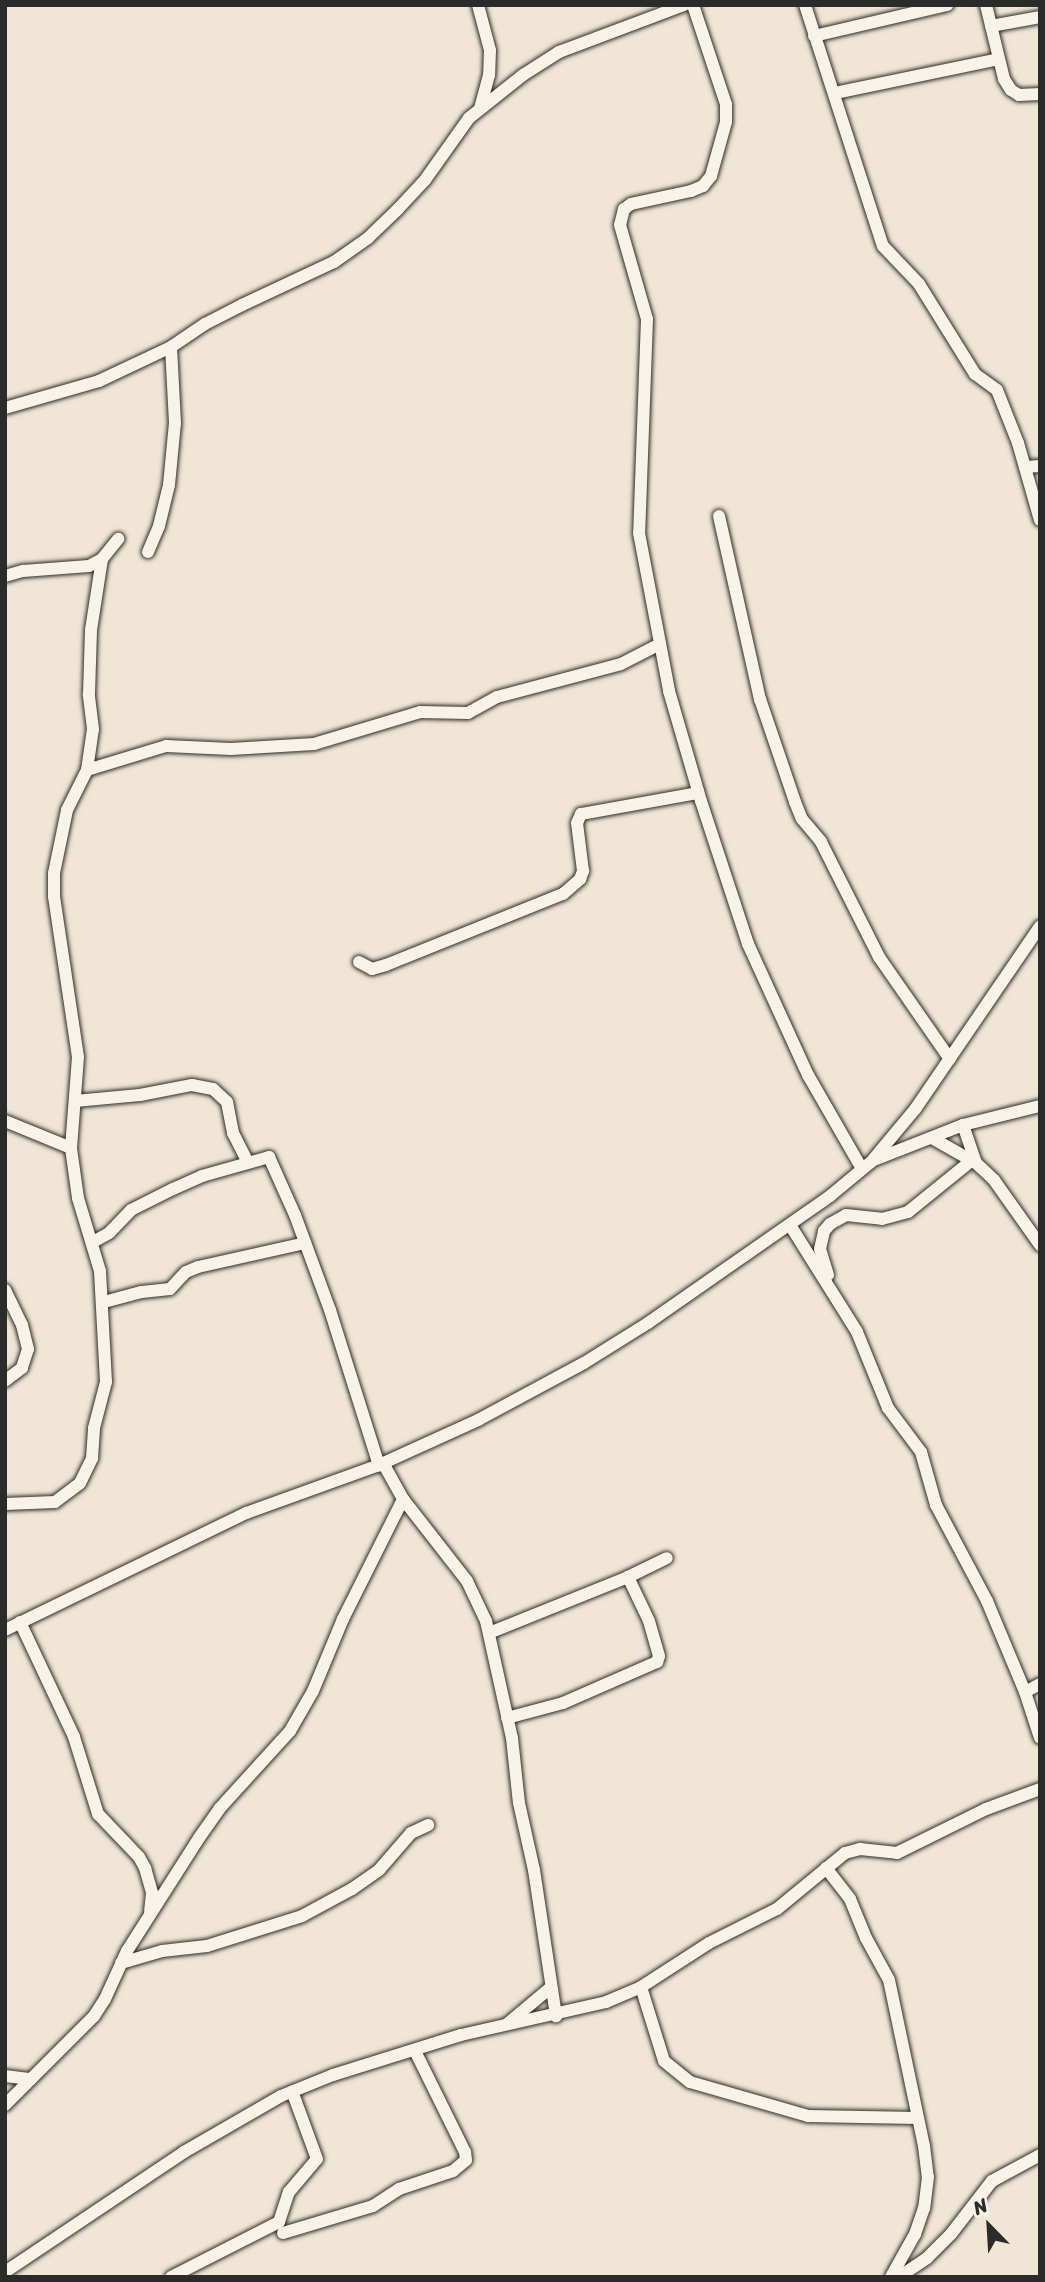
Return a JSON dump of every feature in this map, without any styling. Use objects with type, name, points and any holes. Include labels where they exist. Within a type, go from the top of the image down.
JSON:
[{"type":"street","points":[[478,5],[489,50],[489,75],[480,109]]},
{"type":"street","points":[[5,408],[100,382],[172,347],[205,324],[334,262],[368,238],[425,180],[461,128],[480,109],[541,62],[559,52],[684,5]]},
{"type":"street","points":[[693,5],[726,104],[726,122],[711,176],[703,186],[691,191],[642,199],[631,204],[624,209],[620,225],[647,319],[639,533],[669,691],[698,793],[748,944],[808,1075],[866,1165]]},
{"type":"street","points":[[805,5],[883,246],[919,284],[975,374],[997,390],[1025,467],[1040,520]]},
{"type":"street","points":[[814,36],[901,11],[947,5]]},
{"type":"street","points":[[986,5],[999,59],[1011,90],[1019,94],[1040,94]]},
{"type":"street","points":[[991,26],[1040,17]]},
{"type":"street","points":[[835,93],[999,59]]},
{"type":"street","points":[[148,551],[159,526],[169,485],[175,423],[172,347]]},
{"type":"street","points":[[1025,467],[1040,466]]},
{"type":"street","points":[[719,516],[760,699],[802,819],[821,842],[883,964],[950,1059]]},
{"type":"street","points":[[5,576],[34,570],[89,566],[102,559],[118,539]]},
{"type":"street","points":[[5,1504],[55,1502],[71,1492],[88,1470],[106,1382],[104,1302],[93,1242],[78,1198],[71,1148],[78,1057],[54,897],[54,873],[67,810],[86,770],[94,721],[89,694],[91,630],[102,559]]},
{"type":"street","points":[[86,770],[166,746],[231,749],[314,744],[420,712],[468,713],[497,697],[621,664],[660,644]]},
{"type":"street","points":[[359,962],[372,969],[386,965],[563,894],[580,879],[583,871],[577,823],[581,814],[698,793]]},
{"type":"street","points":[[5,1630],[246,1513],[381,1464],[478,1420],[584,1363],[648,1323],[790,1225],[866,1165],[916,1108],[1040,926]]},
{"type":"street","points":[[75,1101],[140,1095],[192,1085],[213,1089],[229,1106],[233,1133],[248,1162]]},
{"type":"street","points":[[866,1165],[963,1125],[1040,1106]]},
{"type":"street","points":[[5,1121],[71,1148]]},
{"type":"street","points":[[963,1125],[973,1162]]},
{"type":"street","points":[[932,1138],[973,1162],[994,1180],[1040,1245]]},
{"type":"street","points":[[93,1242],[109,1233],[136,1207],[202,1176],[266,1157],[272,1160],[305,1243],[381,1464],[403,1499],[467,1581],[478,1600],[489,1633],[534,1870],[556,2016]]},
{"type":"street","points":[[828,1283],[820,1249],[824,1231],[830,1224],[846,1214],[882,1219],[908,1212],[973,1162]]},
{"type":"street","points":[[790,1225],[828,1283],[864,1346],[888,1408],[921,1452],[936,1505],[987,1601],[1025,1692],[1040,1738]]},
{"type":"street","points":[[104,1302],[142,1292],[170,1289],[191,1269],[305,1243]]},
{"type":"street","points":[[5,1290],[22,1325],[28,1349],[22,1368],[5,1381]]},
{"type":"street","points":[[5,2105],[105,2000],[121,1963],[149,1916],[220,1808],[290,1731],[313,1691],[343,1619],[403,1499]]},
{"type":"street","points":[[489,1633],[628,1577],[667,1558]]},
{"type":"street","points":[[507,1718],[563,1703],[657,1662],[659,1656],[649,1621],[628,1577]]},
{"type":"street","points":[[20,1622],[74,1737],[98,1814],[139,1857],[145,1868],[152,1893],[149,1916]]},
{"type":"street","points":[[1025,1692],[1040,1685]]},
{"type":"street","points":[[5,2273],[212,2134],[292,2091],[333,2075],[507,2024],[556,2016],[606,2002],[640,1987],[709,1943],[776,1909],[852,1850],[885,1854],[909,1849],[977,1814],[1040,1789]]},
{"type":"street","points":[[121,1963],[162,1951],[207,1946],[302,1916],[379,1870],[411,1833],[428,1825]]},
{"type":"street","points":[[826,1868],[850,1899],[866,1938],[889,1980],[924,2146],[927,2189],[919,2223],[891,2277]]},
{"type":"street","points":[[640,1987],[664,2061],[690,2082],[808,2116],[917,2118]]},
{"type":"street","points":[[507,2024],[550,1989]]},
{"type":"street","points":[[283,2232],[373,2206],[403,2187],[445,2174],[466,2160],[465,2152],[415,2051]]},
{"type":"street","points":[[5,2076],[31,2079]]},
{"type":"street","points":[[171,2277],[279,2222],[289,2192],[317,2159],[292,2091]]},
{"type":"street","points":[[899,2277],[914,2268],[943,2242],[992,2180],[1040,2155]]}]
